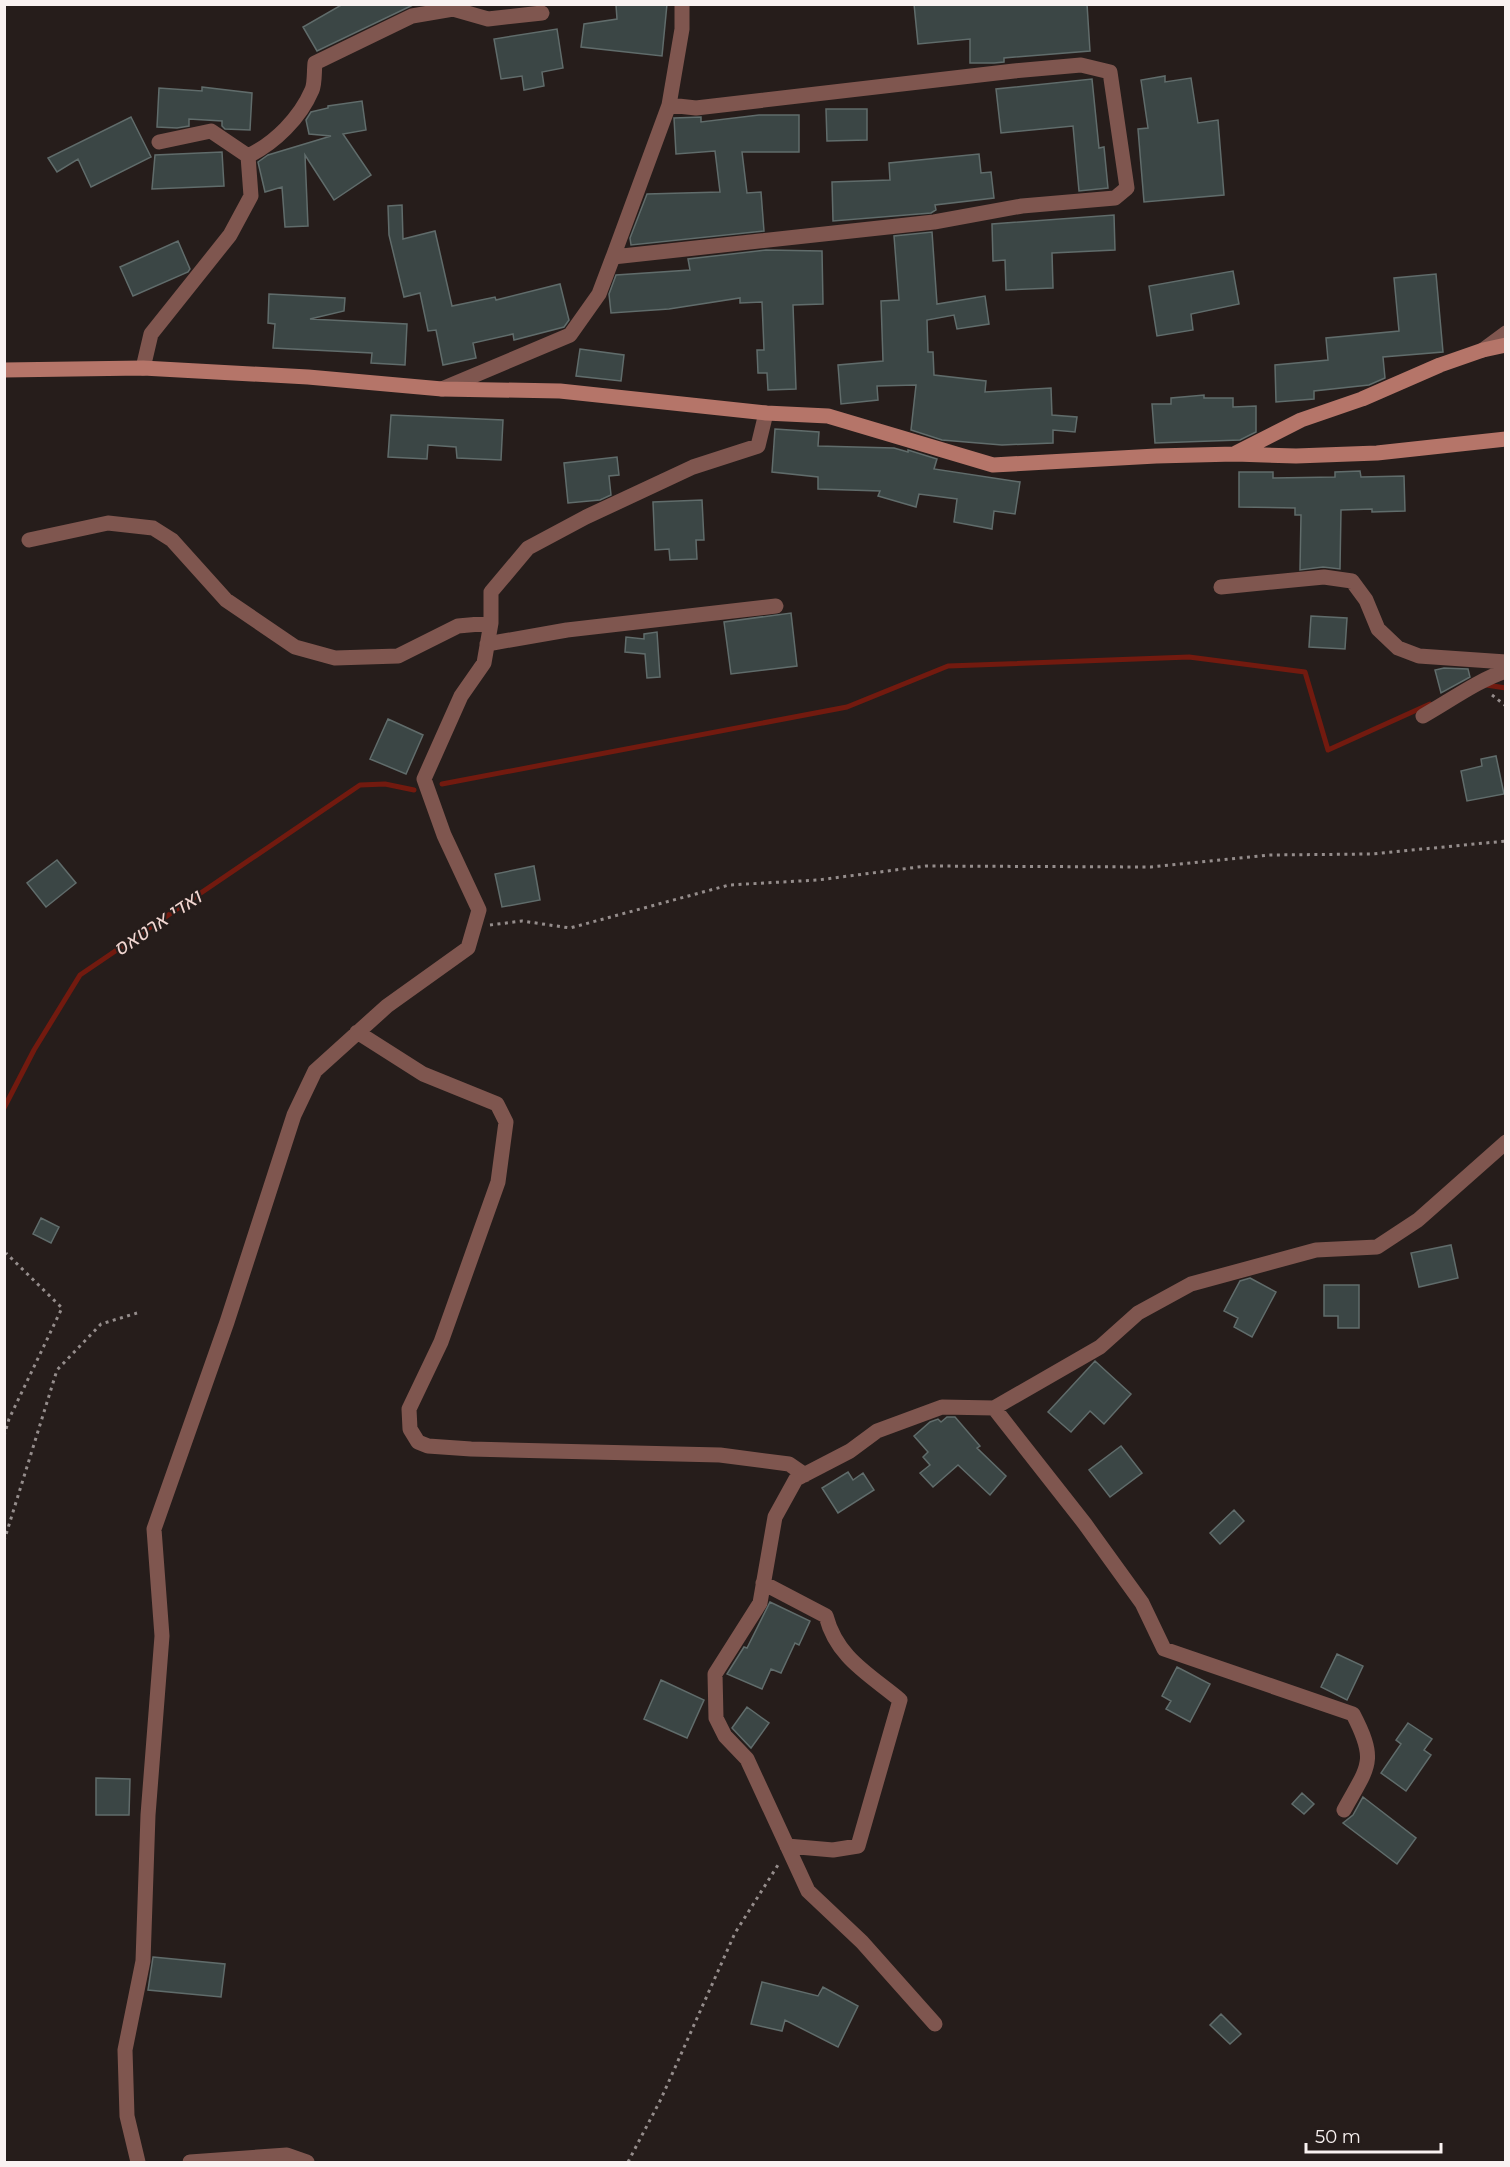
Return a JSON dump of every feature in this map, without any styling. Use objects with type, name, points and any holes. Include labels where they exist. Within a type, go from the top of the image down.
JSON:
[{"type":"street","points":[[442,389],[570,335],[599,294],[669,105],[682,29],[682,4]]},
{"type":"street","points":[[248,156],[270,145],[289,124],[313,89],[315,63],[412,16],[453,9],[489,19],[542,13]]},
{"type":"street","points":[[613,257],[934,222],[1022,206],[1114,198],[1127,188],[1110,72],[1081,65],[934,79],[696,108],[669,105]]},
{"type":"street","points":[[159,142],[211,131],[248,156]]},
{"type":"street","points":[[143,368],[151,334],[230,235],[251,196],[248,156]]},
{"type":"street","points":[[1483,350],[1506,333]]},
{"type":"street","points":[[1235,454],[1301,420],[1362,399],[1407,377],[1483,350],[1506,345]]},
{"type":"street","points":[[4,370],[143,368],[308,377],[442,389],[560,391],[766,413],[828,416],[993,465],[1235,454],[1296,456],[1377,453],[1506,439]]},
{"type":"street","points":[[138,2163],[127,2116],[125,2050],[143,1961],[148,1815],[162,1636],[154,1529],[219,1344],[294,1115],[315,1071],[387,1006],[468,948],[479,910],[444,834],[424,779],[461,696],[484,663],[491,623],[491,592],[528,548],[586,517],[693,467],[758,446],[766,413]]},
{"type":"street","points":[[29,540],[108,523],[153,528],[172,540],[226,600],[295,647],[335,658],[398,656],[458,626],[491,623]]},
{"type":"street","points":[[1221,587],[1324,577],[1352,581],[1366,600],[1378,629],[1398,648],[1419,656],[1506,662]]},
{"type":"street","points":[[487,644],[567,630],[776,606]]},
{"type":"street","points":[[1423,716],[1473,688],[1487,677],[1506,671]]},
{"type":"street","points":[[357,1032],[423,1074],[497,1104],[506,1122],[498,1182],[441,1342],[410,1409],[410,1429],[418,1442],[428,1446],[471,1449],[720,1455],[789,1464],[805,1475]]},
{"type":"street","points":[[935,2024],[862,1942],[808,1891],[747,1759],[725,1736],[716,1718],[715,1674],[760,1603],[775,1517],[796,1479],[850,1451],[877,1431],[942,1407],[994,1408],[1100,1347],[1138,1313],[1191,1284],[1316,1250],[1377,1247],[1418,1220],[1506,1142]]},
{"type":"street","points":[[994,1408],[1044,1475],[1085,1524],[1142,1603],[1164,1649],[1353,1714],[1366,1740],[1370,1759],[1344,1810]]},
{"type":"street","points":[[762,1582],[826,1616],[831,1636],[844,1655],[900,1700],[858,1846],[833,1850],[787,1846]]},
{"type":"street","points":[[190,2163],[287,2155],[307,2163]]},
{"type":"path","points":[[474,927],[522,921],[570,928],[729,885],[818,880],[926,866],[1151,867],[1269,855],[1371,854],[1506,841]]},
{"type":"path","points":[[4,1436],[9,1419],[62,1308],[6,1253]]},
{"type":"path","points":[[4,1541],[57,1370],[101,1324],[136,1313]]},
{"type":"path","points":[[628,2163],[661,2099],[735,1933],[771,1879],[787,1846]]},
{"type":"building","points":[[343,4],[415,4],[317,51],[303,27]]},
{"type":"building","points":[[667,4],[662,56],[581,47],[584,24],[617,19],[616,5]]},
{"type":"building","points":[[914,4],[1087,4],[1090,51],[1004,58],[1004,62],[994,63],[970,63],[970,39],[918,44]]},
{"type":"building","points":[[557,29],[563,68],[542,72],[544,86],[524,90],[522,76],[501,79],[494,39]]},
{"type":"building","points":[[1165,76],[1165,82],[1191,78],[1198,123],[1218,120],[1224,195],[1144,202],[1138,129],[1148,128],[1141,80]]},
{"type":"building","points":[[1092,79],[1099,148],[1104,147],[1108,188],[1079,191],[1073,126],[1001,133],[996,89]]},
{"type":"building","points":[[202,87],[252,93],[250,130],[225,129],[222,121],[189,119],[189,126],[157,127],[159,88],[202,91]]},
{"type":"building","points":[[362,101],[366,130],[343,134],[371,175],[334,200],[305,155],[308,226],[285,227],[282,187],[265,192],[258,162],[268,155],[331,136],[309,134],[306,120],[311,112],[328,108],[328,106]]},
{"type":"building","points":[[826,109],[867,109],[867,140],[827,141]]},
{"type":"building","points":[[759,115],[799,115],[799,152],[742,152],[747,193],[761,192],[764,231],[631,245],[630,238],[647,194],[720,192],[715,151],[676,154],[674,118],[701,117],[701,122]]},
{"type":"building","points":[[131,117],[151,157],[91,187],[78,159],[57,172],[48,158]]},
{"type":"building","points":[[222,152],[224,186],[152,189],[155,155]]},
{"type":"building","points":[[979,154],[981,173],[991,172],[994,198],[935,205],[936,210],[931,213],[833,221],[832,182],[890,180],[889,163]]},
{"type":"building","points":[[402,205],[403,239],[435,231],[452,306],[495,297],[496,300],[560,284],[569,320],[564,327],[514,340],[513,334],[473,343],[476,358],[443,365],[436,330],[428,331],[420,293],[404,297],[389,235],[388,206]]},
{"type":"building","points":[[1114,215],[1115,250],[1052,253],[1053,288],[1006,290],[1005,260],[993,261],[992,224]]},
{"type":"building","points":[[932,232],[937,304],[985,296],[989,324],[957,329],[954,315],[927,320],[928,352],[933,352],[934,375],[986,381],[985,392],[1051,388],[1052,415],[1077,417],[1075,432],[1053,430],[1053,443],[1002,445],[942,440],[911,430],[916,385],[877,386],[878,400],[841,404],[838,365],[883,361],[881,301],[899,300],[894,236]]},
{"type":"building","points":[[178,241],[190,269],[188,272],[133,296],[120,267]]},
{"type":"building","points":[[766,250],[822,251],[823,304],[793,305],[796,389],[768,390],[767,373],[758,373],[757,350],[764,350],[762,302],[740,303],[740,298],[669,309],[611,313],[609,294],[616,275],[690,270],[688,259]]},
{"type":"building","points":[[1233,271],[1239,304],[1191,314],[1193,330],[1157,336],[1149,286]]},
{"type":"building","points":[[1436,274],[1443,352],[1383,357],[1385,378],[1369,385],[1314,391],[1314,399],[1276,402],[1275,365],[1328,360],[1326,338],[1399,331],[1394,278]]},
{"type":"building","points":[[269,294],[345,298],[344,311],[310,319],[407,324],[405,365],[371,363],[372,353],[273,348],[275,324],[268,323]]},
{"type":"building","points":[[580,349],[624,355],[621,381],[576,376]]},
{"type":"building","points":[[1204,395],[1204,398],[1233,398],[1233,407],[1256,406],[1256,432],[1240,440],[1155,443],[1152,404],[1171,404],[1171,398]]},
{"type":"building","points":[[391,415],[503,420],[501,460],[457,458],[456,447],[428,445],[427,459],[388,457]]},
{"type":"building","points":[[775,429],[819,432],[818,446],[894,448],[908,452],[908,450],[937,459],[934,469],[1020,482],[1015,514],[994,511],[992,529],[954,522],[957,499],[919,494],[916,507],[878,496],[880,491],[818,489],[818,477],[772,472]]},
{"type":"building","points":[[617,457],[619,475],[609,476],[611,495],[600,500],[568,503],[564,463]]},
{"type":"building","points":[[1360,471],[1361,477],[1404,476],[1405,511],[1341,510],[1340,569],[1323,567],[1300,570],[1301,515],[1295,515],[1295,508],[1239,507],[1239,472],[1273,472],[1273,478],[1335,477],[1335,472]]},
{"type":"building","points":[[702,500],[704,540],[696,540],[697,559],[670,560],[669,549],[655,550],[653,502]]},
{"type":"building","points":[[791,613],[797,666],[731,674],[724,622]]},
{"type":"building","points":[[1311,616],[1347,618],[1345,649],[1309,647]]},
{"type":"building","points":[[657,632],[660,677],[647,678],[645,654],[625,652],[626,637],[644,639],[644,634]]},
{"type":"building","points":[[1468,669],[1470,677],[1441,693],[1435,670]]},
{"type":"building","points":[[388,719],[423,735],[406,774],[370,759]]},
{"type":"building","points":[[1496,756],[1504,794],[1467,801],[1461,771],[1482,766],[1481,759]]},
{"type":"building","points":[[57,860],[76,883],[46,907],[27,883]]},
{"type":"building","points":[[534,866],[540,900],[502,907],[495,874]]},
{"type":"building","points":[[41,1218],[59,1227],[51,1243],[33,1234]]},
{"type":"building","points":[[1451,1245],[1458,1278],[1419,1287],[1411,1253]]},
{"type":"building","points":[[1250,1278],[1276,1292],[1252,1337],[1234,1327],[1238,1318],[1224,1311],[1240,1281]]},
{"type":"building","points":[[1324,1285],[1359,1285],[1359,1328],[1338,1328],[1338,1316],[1324,1316]]},
{"type":"building","points":[[1095,1361],[1131,1394],[1104,1424],[1090,1411],[1071,1432],[1048,1412]]},
{"type":"building","points":[[947,1417],[955,1417],[980,1446],[977,1448],[1006,1476],[990,1495],[958,1465],[933,1487],[920,1473],[930,1465],[923,1457],[928,1452],[914,1436],[930,1422],[938,1419],[941,1422]]},
{"type":"building","points":[[1121,1446],[1142,1473],[1110,1497],[1089,1470]]},
{"type":"building","points":[[848,1472],[853,1480],[863,1473],[874,1490],[838,1513],[822,1488]]},
{"type":"building","points":[[1234,1510],[1244,1521],[1220,1544],[1210,1533]]},
{"type":"building","points":[[770,1602],[810,1621],[799,1645],[795,1643],[781,1673],[771,1669],[762,1689],[727,1674],[744,1647],[747,1648]]},
{"type":"building","points":[[1337,1654],[1363,1666],[1347,1700],[1321,1687]]},
{"type":"building","points":[[1177,1667],[1210,1684],[1190,1722],[1166,1709],[1171,1701],[1162,1696]]},
{"type":"building","points":[[661,1680],[704,1700],[687,1738],[644,1719]]},
{"type":"building","points":[[747,1707],[769,1723],[751,1748],[732,1728]]},
{"type":"building","points":[[1408,1723],[1432,1739],[1424,1750],[1431,1755],[1406,1791],[1381,1773],[1401,1744],[1396,1740]]},
{"type":"building","points":[[96,1778],[130,1779],[129,1815],[96,1815]]},
{"type":"building","points":[[1302,1793],[1314,1804],[1304,1814],[1292,1804]]},
{"type":"building","points":[[1363,1797],[1416,1838],[1397,1864],[1343,1823],[1353,1815]]},
{"type":"building","points":[[153,1957],[225,1964],[221,1997],[148,1990]]},
{"type":"building","points":[[762,1982],[818,1996],[823,1987],[858,2006],[838,2047],[785,2020],[782,2031],[751,2024]]},
{"type":"building","points":[[1221,2014],[1241,2034],[1230,2044],[1210,2025]]},
{"type":"waterway","points":[[442,784],[847,707],[948,666],[1189,657],[1305,672],[1328,750],[1430,704]]},
{"type":"waterway","points":[[1486,685],[1506,688]]},
{"type":"waterway","name":"ואדי ארטאס","points":[[4,1108],[34,1050],[80,975],[360,785],[385,784],[414,790]]}]
